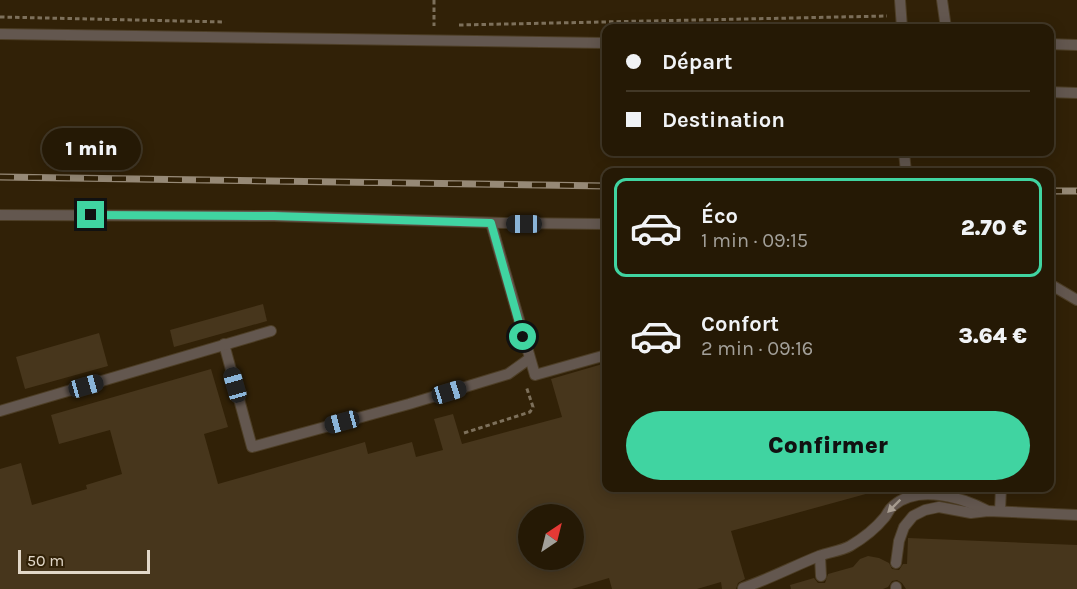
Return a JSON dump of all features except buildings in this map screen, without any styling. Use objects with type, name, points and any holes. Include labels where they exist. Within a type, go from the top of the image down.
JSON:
[{"type":"lane","points":[[900,0],[902,24]]},
{"type":"lane","points":[[942,0],[945,24]]},
{"type":"lane","points":[[0,34],[602,43]]},
{"type":"lane","points":[[1054,45],[1077,45]]},
{"type":"lane","points":[[1054,92],[1077,93]]},
{"type":"lane","points":[[0,215],[274,216],[602,224]]},
{"type":"lane","points":[[491,223],[535,375],[602,356]]},
{"type":"lane","points":[[1054,287],[1077,300]]},
{"type":"lane","points":[[0,411],[271,331]]},
{"type":"lane","points":[[224,344],[252,447],[410,404],[508,374],[529,359]]},
{"type":"lane","points":[[1000,511],[1001,492]]},
{"type":"lane","points":[[743,588],[820,556],[849,547],[868,533],[885,517],[890,508],[904,497],[924,494],[950,497],[988,510]]},
{"type":"lane","points":[[896,564],[899,541],[904,527],[913,516],[925,510],[939,507],[971,513],[988,510],[1077,515]]},
{"type":"lane","points":[[820,556],[821,576]]},
{"type":"path","points":[[434,0],[434,26]]},
{"type":"path","points":[[457,25],[902,15]]},
{"type":"path","points":[[0,17],[235,22]]},
{"type":"path","points":[[464,433],[530,412],[532,407],[525,382]]},
{"type":"railway","points":[[0,177],[602,186]]},
{"type":"railway","points":[[1054,191],[1077,191]]},
{"type":"route","points":[[91,215],[274,216],[491,223],[523,337]]}]
